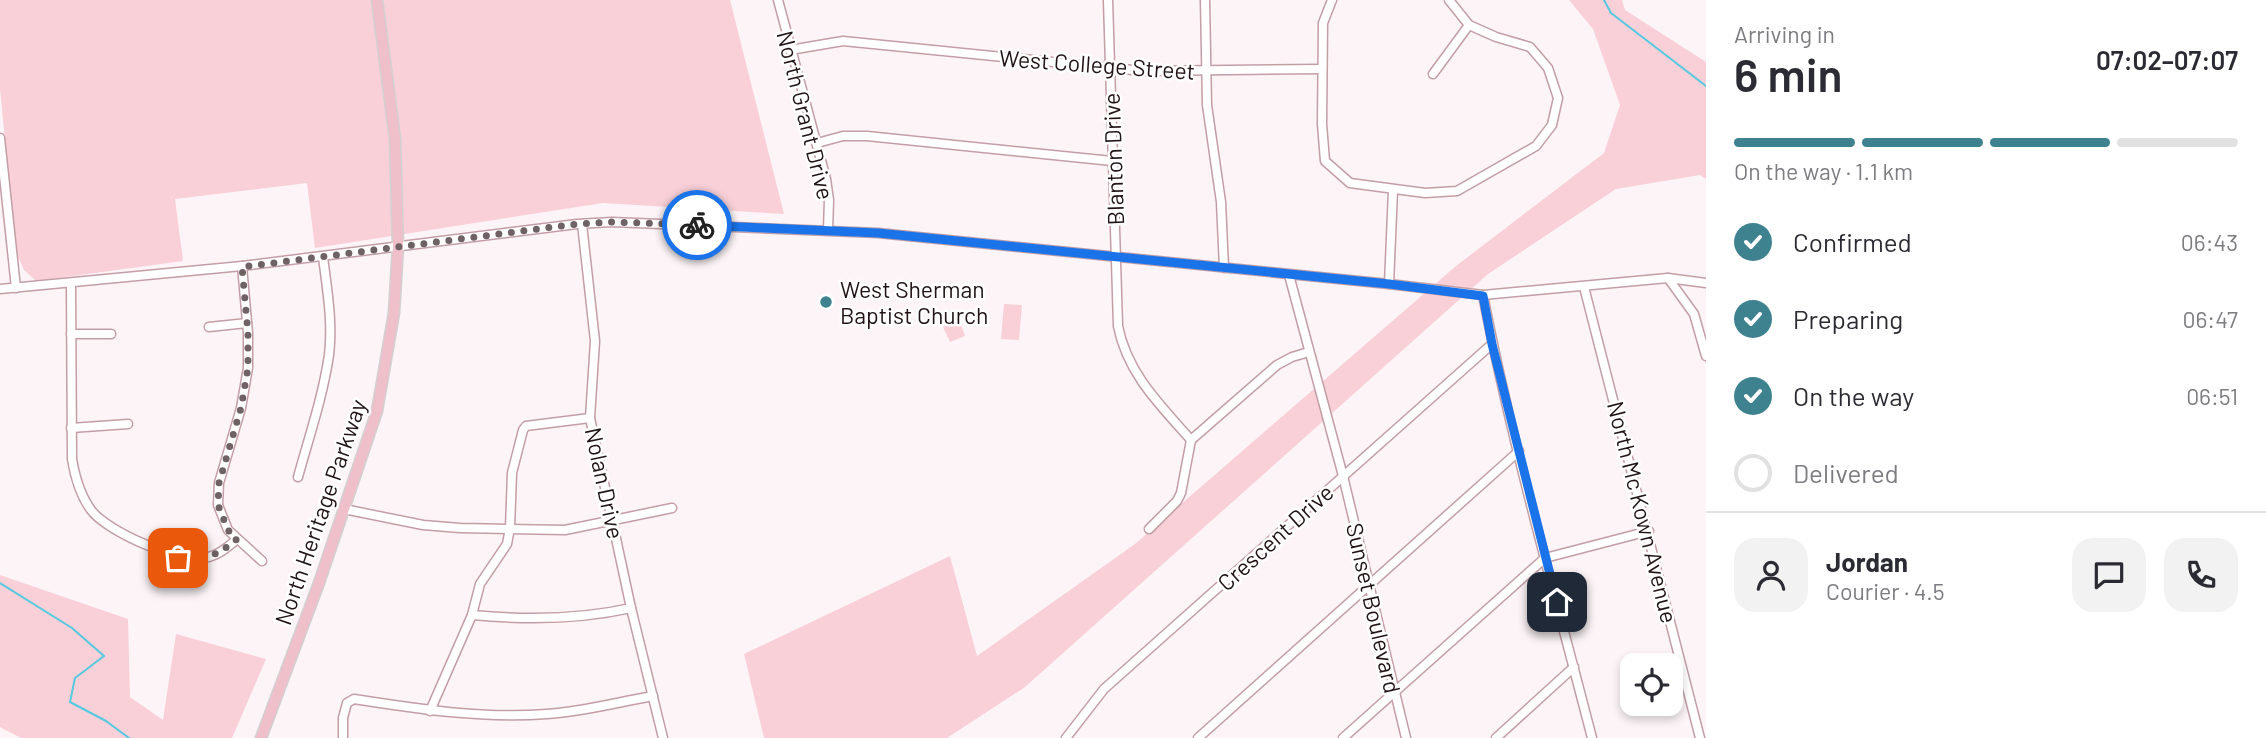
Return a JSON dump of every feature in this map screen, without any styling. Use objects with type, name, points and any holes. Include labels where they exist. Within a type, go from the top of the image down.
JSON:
[{"type":"main road","name":"North Heritage Parkway","points":[[261,738],[319,583],[377,411],[394,313],[398,246],[395,139],[377,0]]},
{"type":"street","name":"North Grant Drive","points":[[778,0],[817,143],[829,200],[828,230]]},
{"type":"street","name":"Blanton Drive","points":[[1108,0],[1118,326],[1126,356],[1145,388],[1191,440]]},
{"type":"street","points":[[1205,0],[1210,133],[1221,202],[1224,268]]},
{"type":"street","points":[[1332,0],[1323,23],[1321,69],[1325,161],[1350,183],[1425,193],[1457,191],[1536,146],[1552,125],[1558,98],[1548,68],[1530,47],[1496,37],[1469,25],[1449,0]]},
{"type":"street","points":[[1433,74],[1469,25]]},
{"type":"street","name":"West College Street","points":[[790,50],[843,41],[1166,72],[1321,69]]},
{"type":"street","points":[[817,143],[843,136],[867,136],[1112,161]]},
{"type":"street","points":[[0,138],[16,288]]},
{"type":"street","points":[[1389,284],[1393,190]]},
{"type":"street","points":[[0,289],[242,267],[582,224],[643,223],[828,230],[1389,284],[1483,296],[1668,278],[1706,283]]},
{"type":"street","name":"Nolan Drive","points":[[582,224],[596,341],[590,418],[631,608],[663,738]]},
{"type":"street","points":[[298,477],[329,354],[330,317],[323,257]]},
{"type":"street","points":[[242,267],[248,368],[241,408],[219,483],[218,505],[228,530],[262,561]]},
{"type":"street","name":"Sunset Boulevard","points":[[1289,275],[1343,476],[1406,738]]},
{"type":"street","points":[[1668,278],[1694,314],[1706,356]]},
{"type":"street","points":[[71,284],[72,459],[76,481],[91,511],[108,527],[178,558],[203,559],[222,552],[237,539]]},
{"type":"street","name":"North Mc Kown Avenue","points":[[1584,287],[1649,531],[1700,738]]},
{"type":"street","points":[[1483,296],[1492,344],[1592,738]]},
{"type":"street","points":[[209,327],[247,323]]},
{"type":"street","points":[[71,334],[111,334]]},
{"type":"street","name":"Crescent Drive","points":[[1066,738],[1104,689],[1492,344]]},
{"type":"street","points":[[1149,529],[1177,501],[1181,493],[1191,440],[1277,365],[1309,352]]},
{"type":"street","points":[[430,711],[472,615],[480,584],[507,544],[512,473],[523,430],[526,426],[590,418]]},
{"type":"street","points":[[71,428],[128,424]]},
{"type":"street","points":[[1198,738],[1519,451]]},
{"type":"street","points":[[344,509],[424,525],[565,530],[672,508]]},
{"type":"street","points":[[1343,738],[1545,558],[1649,531]]},
{"type":"street","points":[[472,615],[545,619],[607,614],[631,608]]},
{"type":"street","points":[[1496,738],[1574,667]]},
{"type":"street","points":[[343,738],[343,718],[347,703],[354,699],[430,711],[481,715],[549,714],[653,696]]},
{"type":"shaded area","points":[[0,0],[730,0],[784,214],[603,203],[315,248],[307,183],[175,199],[183,261],[36,281],[24,270],[16,252],[0,89]]},
{"type":"shaded area","points":[[1569,0],[1622,0],[1625,10],[1706,62],[1706,179],[1700,175],[1616,189],[1488,274],[1025,687],[947,738],[764,738],[744,654],[950,556],[977,656],[1135,544],[1456,266],[1604,153],[1620,105],[1593,29]]},
{"type":"shaded area","points":[[1004,304],[1022,305],[1019,340],[1001,339]]},
{"type":"shaded area","points":[[959,320],[965,336],[950,342],[943,327]]},
{"type":"shaded area","points":[[0,575],[128,619],[130,697],[163,720],[176,634],[266,659],[232,738],[21,738],[0,727]]},
{"type":"waterway","points":[[1604,0],[1611,13],[1706,86]]},
{"type":"waterway","points":[[0,583],[72,628],[104,656],[75,678],[70,702],[106,721],[129,738]]},
{"type":"way so far","points":[[178,558],[203,559],[222,552],[237,539],[228,530],[218,505],[219,483],[241,408],[248,368],[242,267],[577,224],[612,222],[697,225]]},
{"type":"place","name":"West Sherman Baptist Church","points":[[826,302]]},
{"type":"route","points":[[697,225],[878,233],[1389,284],[1483,296],[1492,344],[1557,602]]}]
